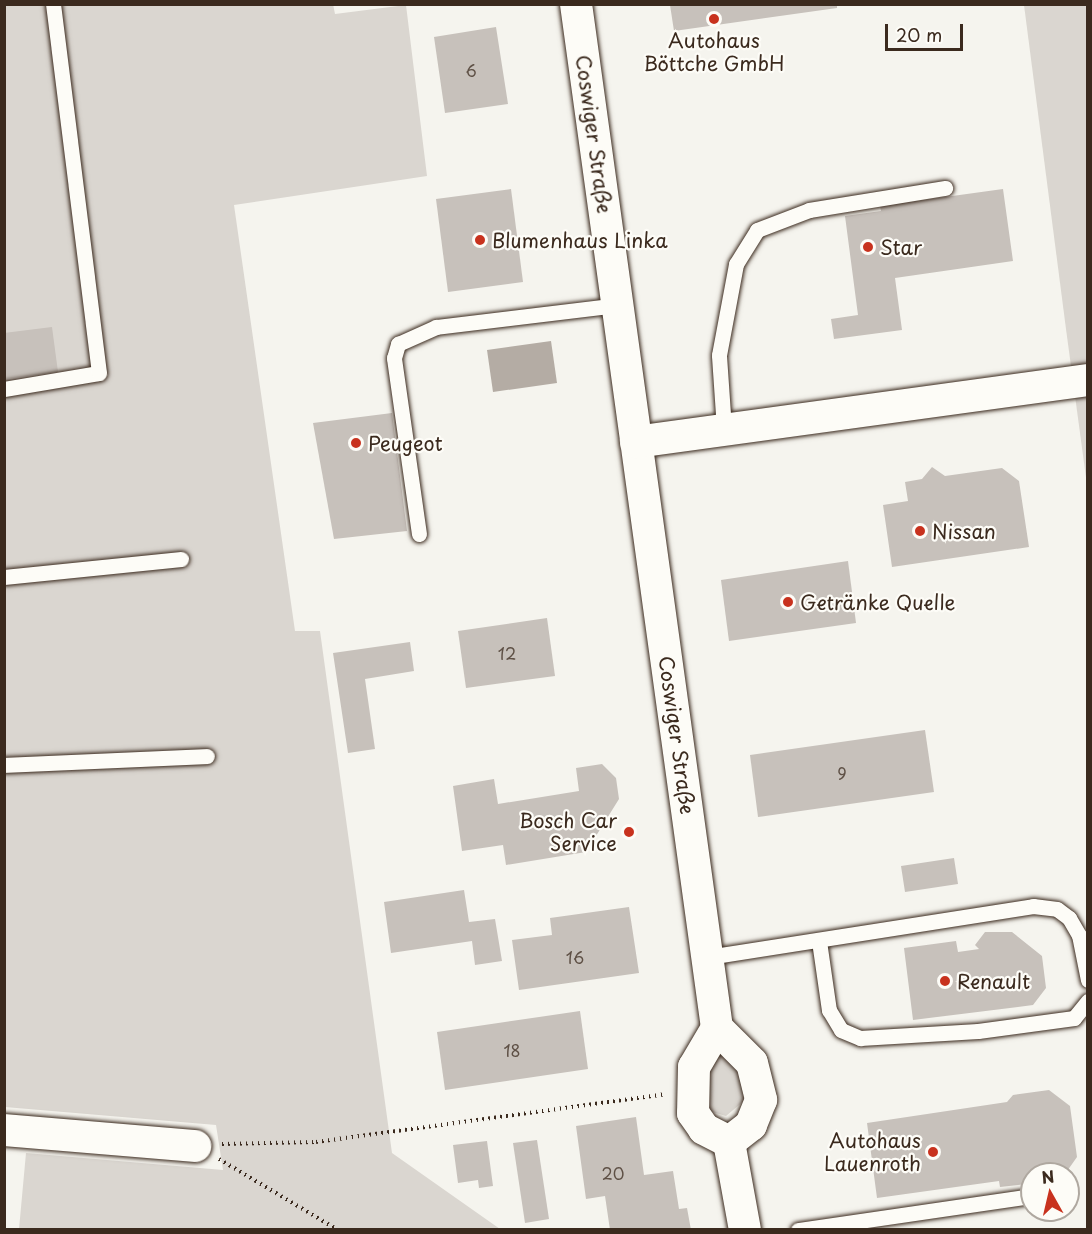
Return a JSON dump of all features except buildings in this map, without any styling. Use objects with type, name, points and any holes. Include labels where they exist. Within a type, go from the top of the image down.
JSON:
[{"type":"street","name":"Coswiger Straße","points":[[576,4],[717,1028]]},
{"type":"street","points":[[636,441],[1088,380]]},
{"type":"street","points":[[717,1028],[752,1063],[761,1100],[751,1125],[729,1142],[704,1129],[693,1113],[691,1090],[694,1067],[717,1028]]},
{"type":"street","points":[[4,1130],[195,1146]]},
{"type":"street","points":[[729,1142],[745,1230]]},
{"type":"lane","points":[[4,389],[99,373],[53,4]]},
{"type":"lane","points":[[724,429],[719,355],[736,264],[757,230],[809,210],[945,188]]},
{"type":"lane","points":[[419,534],[394,358],[398,344],[436,327],[618,305]]},
{"type":"lane","points":[[4,577],[181,559]]},
{"type":"lane","points":[[4,765],[207,756]]},
{"type":"lane","points":[[708,957],[1033,906],[1057,909],[1079,935],[1088,980]]},
{"type":"lane","points":[[819,941],[830,1010],[841,1030],[860,1038],[978,1031],[1074,1018],[1088,1001]]},
{"type":"lane","points":[[798,1230],[1020,1198]]},
{"type":"path","points":[[195,1146],[316,1142],[691,1090]]},
{"type":"path","points":[[195,1146],[338,1230]]},
{"type":"shaded area","points":[[333,4],[335,14],[406,5],[427,176],[234,205],[295,631],[320,631],[392,1153],[500,1229],[19,1229],[26,1153],[223,1170],[216,1125],[5,1107],[4,5]]},
{"type":"shaded area","points":[[1024,5],[1087,5],[1087,485],[1066,329]]},
{"type":"shaded area","points":[[551,341],[557,383],[493,392],[487,350]]},
{"type":"shaded area","points":[[719,1055],[733,1063],[743,1083],[745,1100],[726,1116],[709,1111],[702,1088],[707,1066]]},
{"type":"place","name":"Autohaus Böttche GmbH","points":[[714,19]]},
{"type":"place","name":"Blumenhaus Linka","points":[[480,240]]},
{"type":"place","name":"Star","points":[[868,247]]},
{"type":"place","name":"Peugeot","points":[[356,443]]},
{"type":"place","name":"Nissan","points":[[920,531]]},
{"type":"place","name":"Getränke Quelle","points":[[788,602]]},
{"type":"place","name":"Bosch Car Service","points":[[629,832]]},
{"type":"place","name":"Renault","points":[[945,981]]},
{"type":"place","name":"Autohaus Lauenroth","points":[[933,1152]]}]
